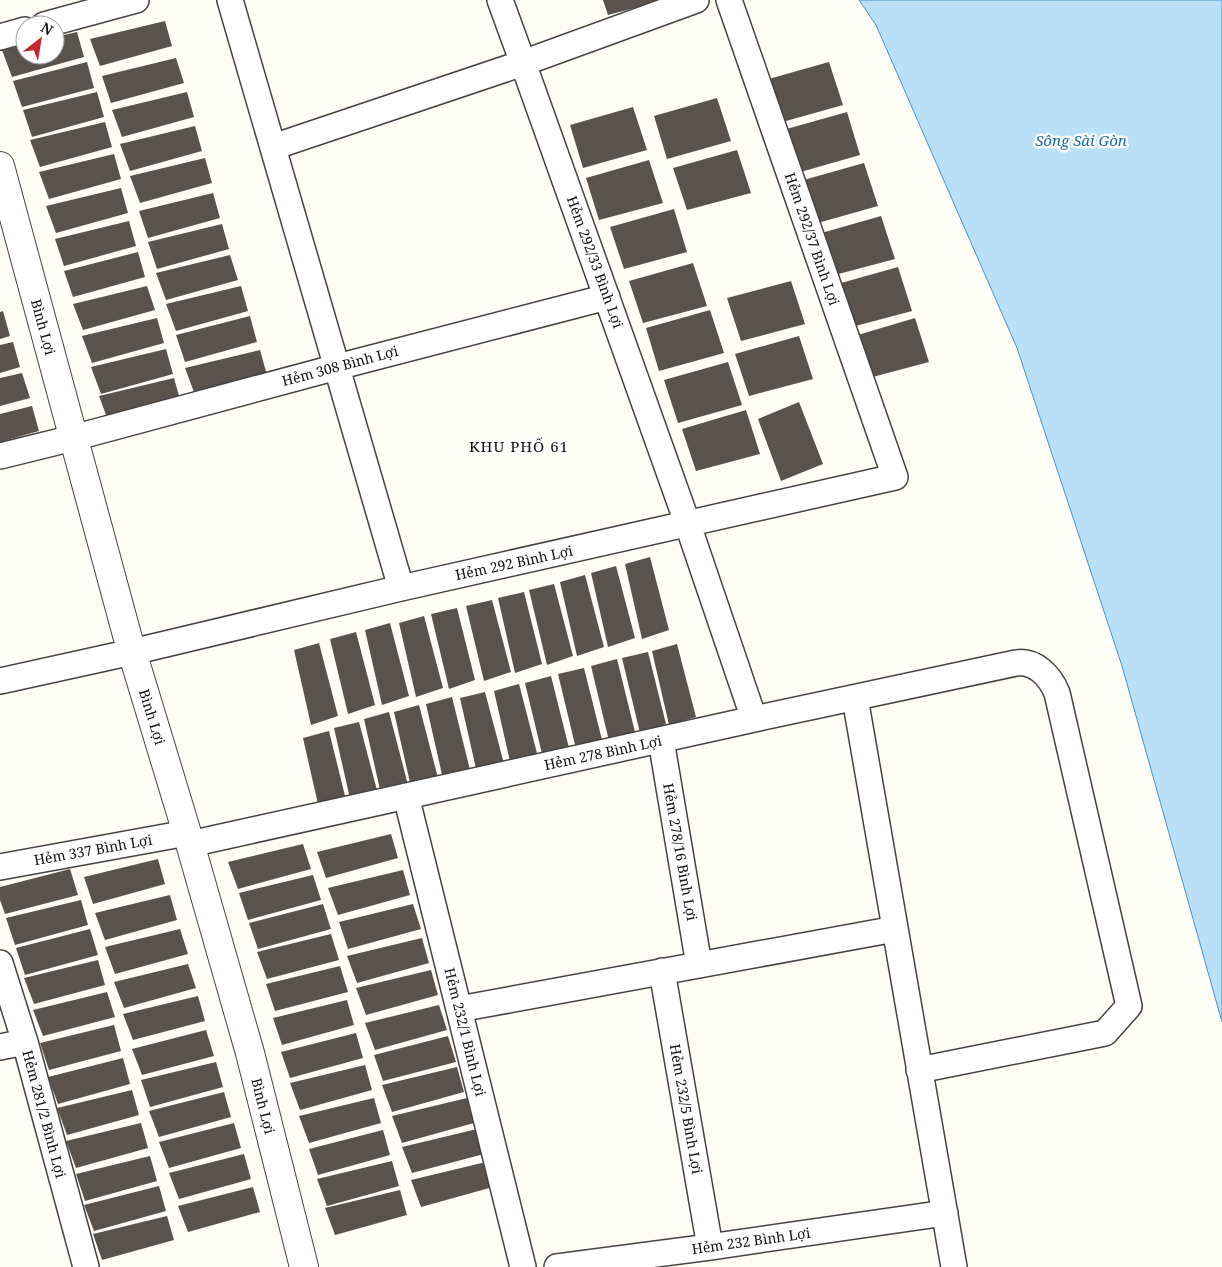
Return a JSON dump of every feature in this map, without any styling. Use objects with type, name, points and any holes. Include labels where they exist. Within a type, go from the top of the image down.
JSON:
[{"type":"street","points":[[65,19],[136,0]]},
{"type":"street","points":[[230,0],[401,588]]},
{"type":"street","name":"Hẻm 292/33 Bình Lợi","points":[[500,0],[688,525],[754,719]]},
{"type":"street","points":[[273,148],[523,63],[694,0]]},
{"type":"street","name":"Hẻm 292/37 Bình Lợi","points":[[729,0],[896,478]]},
{"type":"street","points":[[0,37],[15,33]]},
{"type":"street","name":"Bình Lợi","points":[[0,166],[132,652],[250,1053],[304,1267]]},
{"type":"street","name":"Hẻm 308 Bình Lợi","points":[[0,456],[607,297]]},
{"type":"street","name":"Hẻm 292 Bình Lợi","points":[[0,682],[401,588],[896,478]]},
{"type":"street","name":"Hẻm 278 Bình Lợi","points":[[188,839],[406,796],[754,719],[1027,662],[1051,680],[1057,692],[1129,1006],[1105,1033],[919,1070]]},
{"type":"street","points":[[855,698],[954,1267]]},
{"type":"street","name":"Hẻm 278/16 Bình Lợi","points":[[661,740],[699,964]]},
{"type":"street","name":"Hẻm 232/1 Bình Lợi","points":[[406,796],[523,1267]]},
{"type":"street","name":"Hẻm 337 Bình Lợi","points":[[0,867],[188,839]]},
{"type":"street","points":[[459,1009],[894,929]]},
{"type":"street","name":"Hẻm 281/2 Bình Lợi","points":[[0,963],[25,1042],[86,1267]]},
{"type":"street","name":"Hẻm 232/5 Bình Lợi","points":[[662,972],[710,1247]]},
{"type":"street","points":[[0,1047],[25,1042]]},
{"type":"street","name":"Hẻm 232 Bình Lợi","points":[[557,1267],[945,1213]]},
{"type":"water","name":"Sông Sài Gòn","points":[[859,0],[1222,0],[1222,1022],[1122,666],[1017,348],[876,25]]},
{"type":"building","points":[[603,0],[661,0],[661,1],[608,15]]},
{"type":"building","points":[[165,21],[172,46],[100,66],[90,39]]},
{"type":"building","points":[[77,32],[84,57],[65,62],[65,35]]},
{"type":"building","points":[[15,47],[15,65],[55,65],[12,77],[2,50]]},
{"type":"building","points":[[176,58],[184,83],[111,103],[102,76]]},
{"type":"building","points":[[87,62],[94,88],[22,107],[13,81]]},
{"type":"building","points":[[829,62],[843,105],[779,123],[765,80]]},
{"type":"building","points":[[97,92],[104,117],[32,137],[23,110]]},
{"type":"building","points":[[187,92],[194,117],[122,137],[112,110]]},
{"type":"building","points":[[717,98],[731,141],[667,159],[654,116]]},
{"type":"building","points":[[633,107],[647,150],[583,168],[570,125]]},
{"type":"building","points":[[847,112],[860,155],[797,173],[783,130]]},
{"type":"building","points":[[105,122],[112,147],[40,167],[30,140]]},
{"type":"building","points":[[195,126],[202,151],[130,171],[120,144]]},
{"type":"building","points":[[737,150],[751,193],[687,210],[673,168]]},
{"type":"building","points":[[114,154],[121,179],[49,199],[39,172]]},
{"type":"building","points":[[205,158],[212,183],[140,203],[130,176]]},
{"type":"building","points":[[649,160],[663,203],[599,220],[586,178]]},
{"type":"building","points":[[864,163],[878,206],[814,224],[800,181]]},
{"type":"building","points":[[121,188],[128,213],[56,233],[46,206]]},
{"type":"building","points":[[213,193],[220,218],[148,238],[139,211]]},
{"type":"building","points":[[674,209],[687,252],[624,269],[610,227]]},
{"type":"building","points":[[881,216],[895,259],[831,276],[818,234]]},
{"type":"building","points":[[129,221],[136,246],[64,266],[55,239]]},
{"type":"building","points":[[222,224],[229,249],[157,269],[148,242]]},
{"type":"building","points":[[138,252],[145,277],[73,297],[64,271]]},
{"type":"building","points":[[230,255],[238,280],[166,300],[156,273]]},
{"type":"building","points":[[693,263],[707,306],[643,323],[629,281]]},
{"type":"building","points":[[898,267],[912,311],[848,328],[834,285]]},
{"type":"building","points":[[791,281],[805,324],[741,341],[727,298]]},
{"type":"building","points":[[147,286],[155,310],[83,330],[73,304]]},
{"type":"building","points":[[241,286],[248,311],[176,331],[166,304]]},
{"type":"building","points":[[710,310],[724,353],[659,371],[646,328]]},
{"type":"building","points":[[3,311],[10,336],[0,339],[0,312]]},
{"type":"building","points":[[250,316],[257,342],[185,362],[176,335]]},
{"type":"building","points":[[157,318],[164,343],[92,363],[82,336]]},
{"type":"building","points":[[915,318],[929,362],[865,379],[851,337]]},
{"type":"building","points":[[799,336],[813,379],[749,396],[735,354]]},
{"type":"building","points":[[13,342],[20,367],[0,373],[0,345]]},
{"type":"building","points":[[166,349],[173,374],[101,394],[91,367]]},
{"type":"building","points":[[260,350],[267,375],[195,395],[185,368]]},
{"type":"building","points":[[728,362],[742,405],[678,423],[664,380]]},
{"type":"building","points":[[22,373],[30,398],[0,406],[0,378]]},
{"type":"building","points":[[174,378],[181,403],[109,423],[99,396]]},
{"type":"building","points":[[799,402],[823,464],[781,481],[758,419]]},
{"type":"building","points":[[32,406],[39,431],[0,442],[0,414]]},
{"type":"building","points":[[746,410],[760,454],[696,471],[682,429]]},
{"type":"building","points":[[650,557],[669,630],[642,639],[625,564]]},
{"type":"building","points":[[616,566],[635,638],[608,647],[591,573]]},
{"type":"building","points":[[585,575],[604,647],[577,656],[560,582]]},
{"type":"building","points":[[554,584],[573,656],[547,665],[529,590]]},
{"type":"building","points":[[524,592],[542,664],[515,673],[498,598]]},
{"type":"building","points":[[492,600],[511,672],[484,681],[466,606]]},
{"type":"building","points":[[457,608],[475,680],[449,689],[431,614]]},
{"type":"building","points":[[424,616],[443,688],[416,697],[399,623]]},
{"type":"building","points":[[390,623],[409,696],[382,705],[365,630]]},
{"type":"building","points":[[356,632],[375,705],[348,714],[330,639]]},
{"type":"building","points":[[319,643],[338,716],[311,725],[294,650]]},
{"type":"building","points":[[677,644],[696,717],[669,725],[652,651]]},
{"type":"building","points":[[648,652],[666,724],[640,733],[622,658]]},
{"type":"building","points":[[617,659],[635,732],[609,741],[591,666]]},
{"type":"building","points":[[584,668],[602,740],[576,749],[558,674]]},
{"type":"building","points":[[551,676],[569,748],[543,758],[525,683]]},
{"type":"building","points":[[519,684],[538,757],[511,766],[494,691]]},
{"type":"building","points":[[485,692],[504,764],[477,773],[460,698]]},
{"type":"building","points":[[452,697],[470,770],[443,779],[426,704]]},
{"type":"building","points":[[419,705],[438,778],[411,787],[394,712]]},
{"type":"building","points":[[389,712],[408,785],[381,794],[364,719]]},
{"type":"building","points":[[359,722],[378,794],[351,803],[334,728]]},
{"type":"building","points":[[329,731],[347,804],[320,813],[303,738]]},
{"type":"building","points":[[391,834],[398,858],[326,878],[317,852]]},
{"type":"building","points":[[303,844],[311,869],[238,889],[228,862]]},
{"type":"building","points":[[158,859],[165,884],[93,904],[84,877]]},
{"type":"building","points":[[70,869],[78,895],[5,914],[0,900],[0,887]]},
{"type":"building","points":[[403,870],[410,895],[338,915],[328,888]]},
{"type":"building","points":[[313,875],[321,900],[248,920],[239,893]]},
{"type":"building","points":[[170,895],[177,920],[105,940],[95,913]]},
{"type":"building","points":[[81,900],[88,925],[15,945],[6,918]]},
{"type":"building","points":[[323,904],[331,929],[258,949],[249,923]]},
{"type":"building","points":[[413,904],[421,929],[348,949],[339,922]]},
{"type":"building","points":[[90,929],[98,955],[25,975],[16,948]]},
{"type":"building","points":[[180,929],[188,954],[115,974],[105,947]]},
{"type":"building","points":[[331,934],[339,960],[267,979],[257,952]]},
{"type":"building","points":[[422,938],[429,963],[357,983],[347,956]]},
{"type":"building","points":[[98,960],[105,985],[34,1004],[24,978]]},
{"type":"building","points":[[188,964],[196,988],[124,1008],[114,982]]},
{"type":"building","points":[[340,966],[348,992],[275,1011],[266,984]]},
{"type":"building","points":[[431,970],[438,995],[366,1015],[356,988]]},
{"type":"building","points":[[107,992],[115,1017],[43,1036],[33,1010]]},
{"type":"building","points":[[198,996],[205,1021],[133,1040],[123,1014]]},
{"type":"building","points":[[347,1000],[354,1025],[282,1045],[273,1018]]},
{"type":"building","points":[[439,1005],[447,1030],[375,1050],[365,1023]]},
{"type":"building","points":[[114,1025],[121,1051],[49,1070],[40,1043]]},
{"type":"building","points":[[206,1030],[214,1056],[142,1075],[132,1049]]},
{"type":"building","points":[[356,1033],[363,1058],[290,1078],[281,1052]]},
{"type":"building","points":[[448,1036],[456,1062],[383,1081],[374,1055]]},
{"type":"building","points":[[123,1058],[130,1084],[58,1104],[48,1077]]},
{"type":"building","points":[[216,1062],[223,1087],[150,1107],[141,1080]]},
{"type":"building","points":[[365,1065],[372,1090],[300,1110],[290,1083]]},
{"type":"building","points":[[457,1067],[464,1092],[392,1112],[382,1085]]},
{"type":"building","points":[[132,1090],[139,1115],[67,1135],[57,1108]]},
{"type":"building","points":[[224,1092],[231,1117],[159,1137],[149,1111]]},
{"type":"building","points":[[374,1098],[381,1123],[309,1143],[299,1116]]},
{"type":"building","points":[[467,1098],[474,1123],[402,1143],[392,1116]]},
{"type":"building","points":[[141,1123],[148,1148],[76,1168],[66,1141]]},
{"type":"building","points":[[234,1123],[241,1148],[169,1168],[159,1142]]},
{"type":"building","points":[[477,1129],[484,1154],[412,1173],[402,1147]]},
{"type":"building","points":[[383,1130],[390,1155],[318,1175],[309,1149]]},
{"type":"building","points":[[244,1154],[251,1179],[179,1199],[169,1173]]},
{"type":"building","points":[[150,1156],[157,1181],[85,1201],[76,1174]]},
{"type":"building","points":[[392,1161],[399,1186],[327,1206],[317,1179]]},
{"type":"building","points":[[486,1162],[493,1187],[421,1207],[411,1180]]},
{"type":"building","points":[[159,1186],[166,1211],[94,1231],[84,1205]]},
{"type":"building","points":[[253,1187],[260,1212],[188,1232],[178,1206]]},
{"type":"building","points":[[400,1190],[407,1215],[335,1235],[325,1208]]},
{"type":"building","points":[[167,1216],[174,1240],[102,1260],[93,1234]]},
{"type":"district","name":"KHU PHỐ 61","points":[[519,447]]}]
